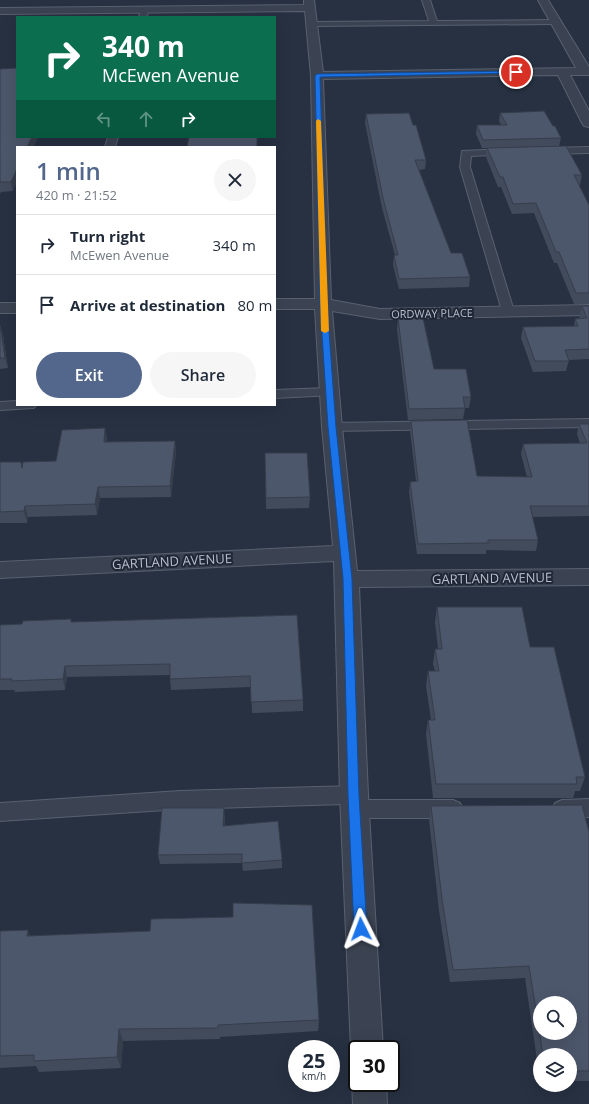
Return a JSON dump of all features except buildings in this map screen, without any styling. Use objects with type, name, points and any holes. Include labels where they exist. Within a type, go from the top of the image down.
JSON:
[{"type":"street","points":[[543,0],[586,71]]},
{"type":"street","points":[[0,11],[144,13],[310,11],[317,76],[323,304],[332,427],[347,579],[354,802],[367,1040]]},
{"type":"street","points":[[562,71],[589,123]]},
{"type":"street","points":[[317,76],[586,71]]},
{"type":"street","name":"ORDWAY PLACE","points":[[276,304],[323,304],[380,314],[589,310]]},
{"type":"street","points":[[0,308],[16,308]]},
{"type":"street","name":"GARTLAND AVENUE","points":[[0,570],[345,552]]},
{"type":"street","name":"GARTLAND AVENUE","points":[[347,579],[589,577]]},
{"type":"street","points":[[369,1092],[370,1104]]},
{"type":"lane","points":[[426,0],[434,23]]},
{"type":"lane","points":[[310,11],[434,23],[555,22]]},
{"type":"lane","points":[[535,151],[589,150]]},
{"type":"lane","points":[[508,311],[465,167],[466,153],[520,152]]},
{"type":"lane","points":[[276,394],[330,392]]},
{"type":"lane","points":[[0,406],[16,405]]},
{"type":"lane","points":[[332,427],[589,423]]},
{"type":"lane","points":[[0,812],[180,800],[354,802],[472,809]]},
{"type":"lane","points":[[543,809],[589,808]]},
{"type":"slow traffic","points":[[318,121],[325,331]]},
{"type":"route","points":[[361,929],[354,795],[347,579],[332,427],[323,304],[317,76],[516,72]]}]
